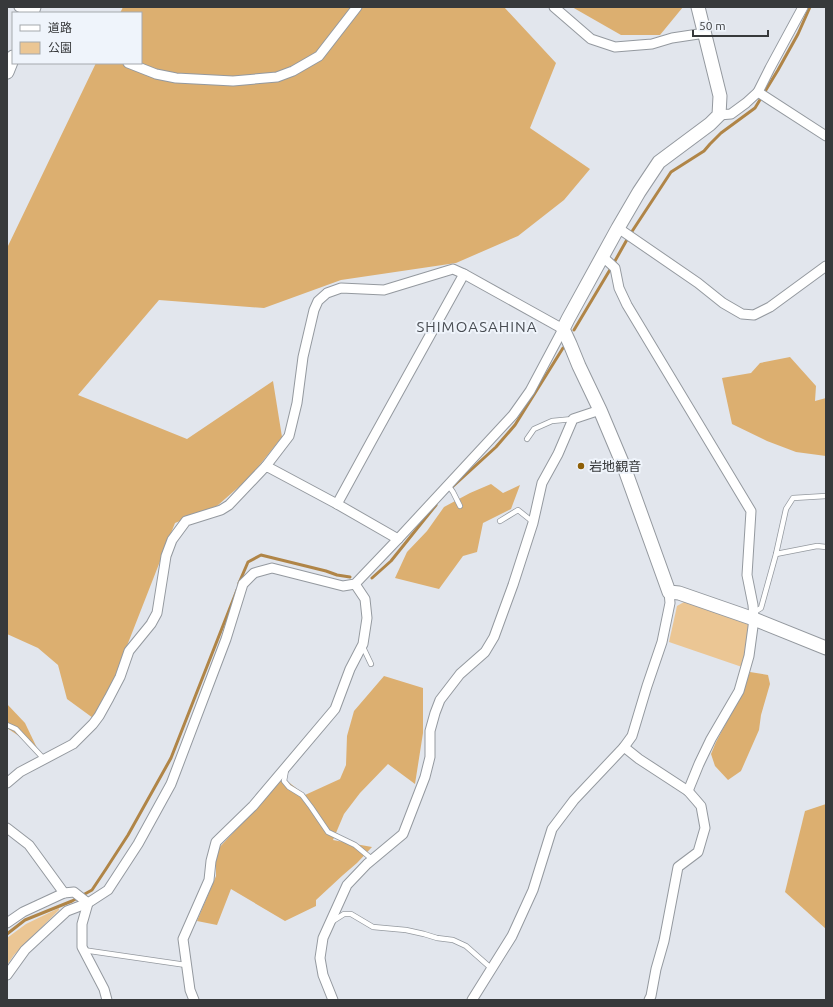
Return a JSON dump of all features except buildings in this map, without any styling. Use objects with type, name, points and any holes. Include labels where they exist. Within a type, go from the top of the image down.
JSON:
[{"type":"street","points":[[19,7],[30,12]]},
{"type":"street","points":[[131,64],[156,74],[176,78],[233,81],[277,77],[293,71],[319,56],[357,7]]},
{"type":"street","points":[[554,7],[591,39],[615,47],[652,44],[672,38],[705,33]]},
{"type":"street","points":[[698,7],[720,96],[719,115]]},
{"type":"street","points":[[7,975],[25,950],[68,912],[88,903],[108,890],[138,844],[171,784],[226,639],[243,584],[254,573],[272,568],[343,586],[355,584],[450,487],[517,409],[530,391],[568,319],[605,259],[639,192],[659,162],[710,124],[719,115],[731,114],[746,103],[762,95],[770,68],[803,7]]},
{"type":"street","points":[[7,72],[12,60]]},
{"type":"street","points":[[762,95],[826,136]]},
{"type":"street","points":[[621,229],[698,283],[723,303],[742,314],[754,315],[770,307],[826,266]]},
{"type":"street","points":[[605,259],[615,268],[619,288],[627,305],[751,511],[747,575],[754,616],[749,656],[739,691],[711,738],[688,791]]},
{"type":"street","points":[[7,783],[20,772],[73,744],[93,724],[120,678],[129,651],[151,624],[157,613],[166,556],[176,534],[186,521],[221,510],[229,505],[266,466],[289,436],[297,403],[303,357],[314,310],[318,301],[327,294],[341,288],[384,290],[453,269],[464,274],[563,329],[600,410],[624,468],[669,592],[670,603],[662,642],[632,736],[624,747],[574,800],[552,829],[533,890],[512,936],[472,1000]]},
{"type":"street","points":[[337,504],[464,274]]},
{"type":"street","points":[[333,1000],[323,975],[320,958],[323,938],[347,885],[403,834],[425,777],[430,757],[430,731],[440,700],[460,674],[485,652],[494,636],[513,585],[533,522],[542,483],[558,454],[573,419],[600,410]]},
{"type":"street","points":[[266,466],[398,539]]},
{"type":"street","points":[[194,1000],[190,990],[183,939],[209,880],[216,842],[252,806],[335,709],[350,669],[362,645],[367,618],[365,598],[355,584]]},
{"type":"street","points":[[669,592],[679,593],[754,616],[826,648]]},
{"type":"street","points":[[624,747],[639,759],[688,791],[694,800],[701,806],[705,828],[698,852],[678,867],[664,941],[649,1000]]},
{"type":"street","points":[[7,828],[29,845],[64,893]]},
{"type":"street","points":[[7,923],[23,912],[64,893],[74,892],[88,903]]},
{"type":"street","points":[[88,903],[82,924],[82,947],[104,989],[107,1000]]},
{"type":"lane","points":[[527,438],[534,429],[552,421],[573,419]]},
{"type":"lane","points":[[450,487],[460,506]]},
{"type":"lane","points":[[754,616],[761,608],[776,554],[786,509],[793,498],[826,496]]},
{"type":"lane","points":[[500,521],[518,510],[533,522]]},
{"type":"lane","points":[[776,554],[816,546],[826,547]]},
{"type":"lane","points":[[362,645],[371,664]]},
{"type":"lane","points":[[7,725],[16,729],[44,759]]},
{"type":"lane","points":[[288,764],[284,780],[289,787],[302,795],[328,832],[355,845],[373,860]]},
{"type":"lane","points":[[330,923],[344,914],[351,914],[373,927],[406,930],[437,938],[453,940],[466,946],[492,969]]},
{"type":"lane","points":[[83,950],[186,965]]},
{"type":"green space","points":[[684,602],[740,619],[749,624],[742,667],[669,642],[677,606]]},
{"type":"green space","points":[[59,908],[59,910],[14,955],[7,965],[7,938],[26,924]]},
{"type":"shaded area","points":[[123,7],[504,7],[556,63],[530,128],[590,169],[564,200],[518,236],[456,263],[341,280],[264,308],[159,300],[78,395],[187,439],[273,381],[282,437],[250,477],[217,506],[175,523],[114,679],[93,718],[67,699],[58,665],[38,648],[7,634],[7,248],[96,64],[142,64],[142,12],[120,12]]},
{"type":"shaded area","points":[[572,7],[683,7],[660,35],[621,35]]},
{"type":"shaded area","points":[[790,357],[816,386],[815,401],[826,398],[826,456],[796,452],[767,441],[732,424],[722,378],[751,373],[760,363]]},
{"type":"shaded area","points":[[491,484],[503,493],[520,485],[511,509],[483,523],[477,552],[463,556],[439,589],[395,578],[407,552],[427,531],[444,507]]},
{"type":"shaded area","points":[[750,672],[768,675],[770,684],[761,715],[759,730],[741,771],[728,780],[715,766],[711,754],[742,693]]},
{"type":"shaded area","points":[[384,676],[423,688],[423,733],[415,784],[388,764],[360,793],[344,814],[333,840],[372,847],[357,863],[316,900],[316,906],[285,921],[231,889],[217,925],[197,921],[216,876],[216,851],[260,804],[282,777],[305,795],[340,779],[346,765],[347,736],[354,711]]},
{"type":"shaded area","points":[[7,704],[25,723],[37,748],[7,728]]},
{"type":"shaded area","points":[[826,804],[826,929],[785,892],[805,811]]},
{"type":"waterway","points":[[574,330],[629,236],[671,172],[704,151],[721,133],[755,108],[798,34],[810,7]]},
{"type":"waterway","points":[[450,489],[496,447],[515,425],[563,348]]},
{"type":"waterway","points":[[372,578],[391,561],[436,505]]},
{"type":"waterway","points":[[239,583],[248,562],[261,555],[350,577]]},
{"type":"waterway","points":[[7,934],[25,920],[72,901],[92,890],[128,835],[171,758],[237,590]]},
{"type":"place","name":"岩地観音","points":[[581,466]]},
{"type":"district","name":"SHIMOASAHINA","points":[[477,326]]}]
